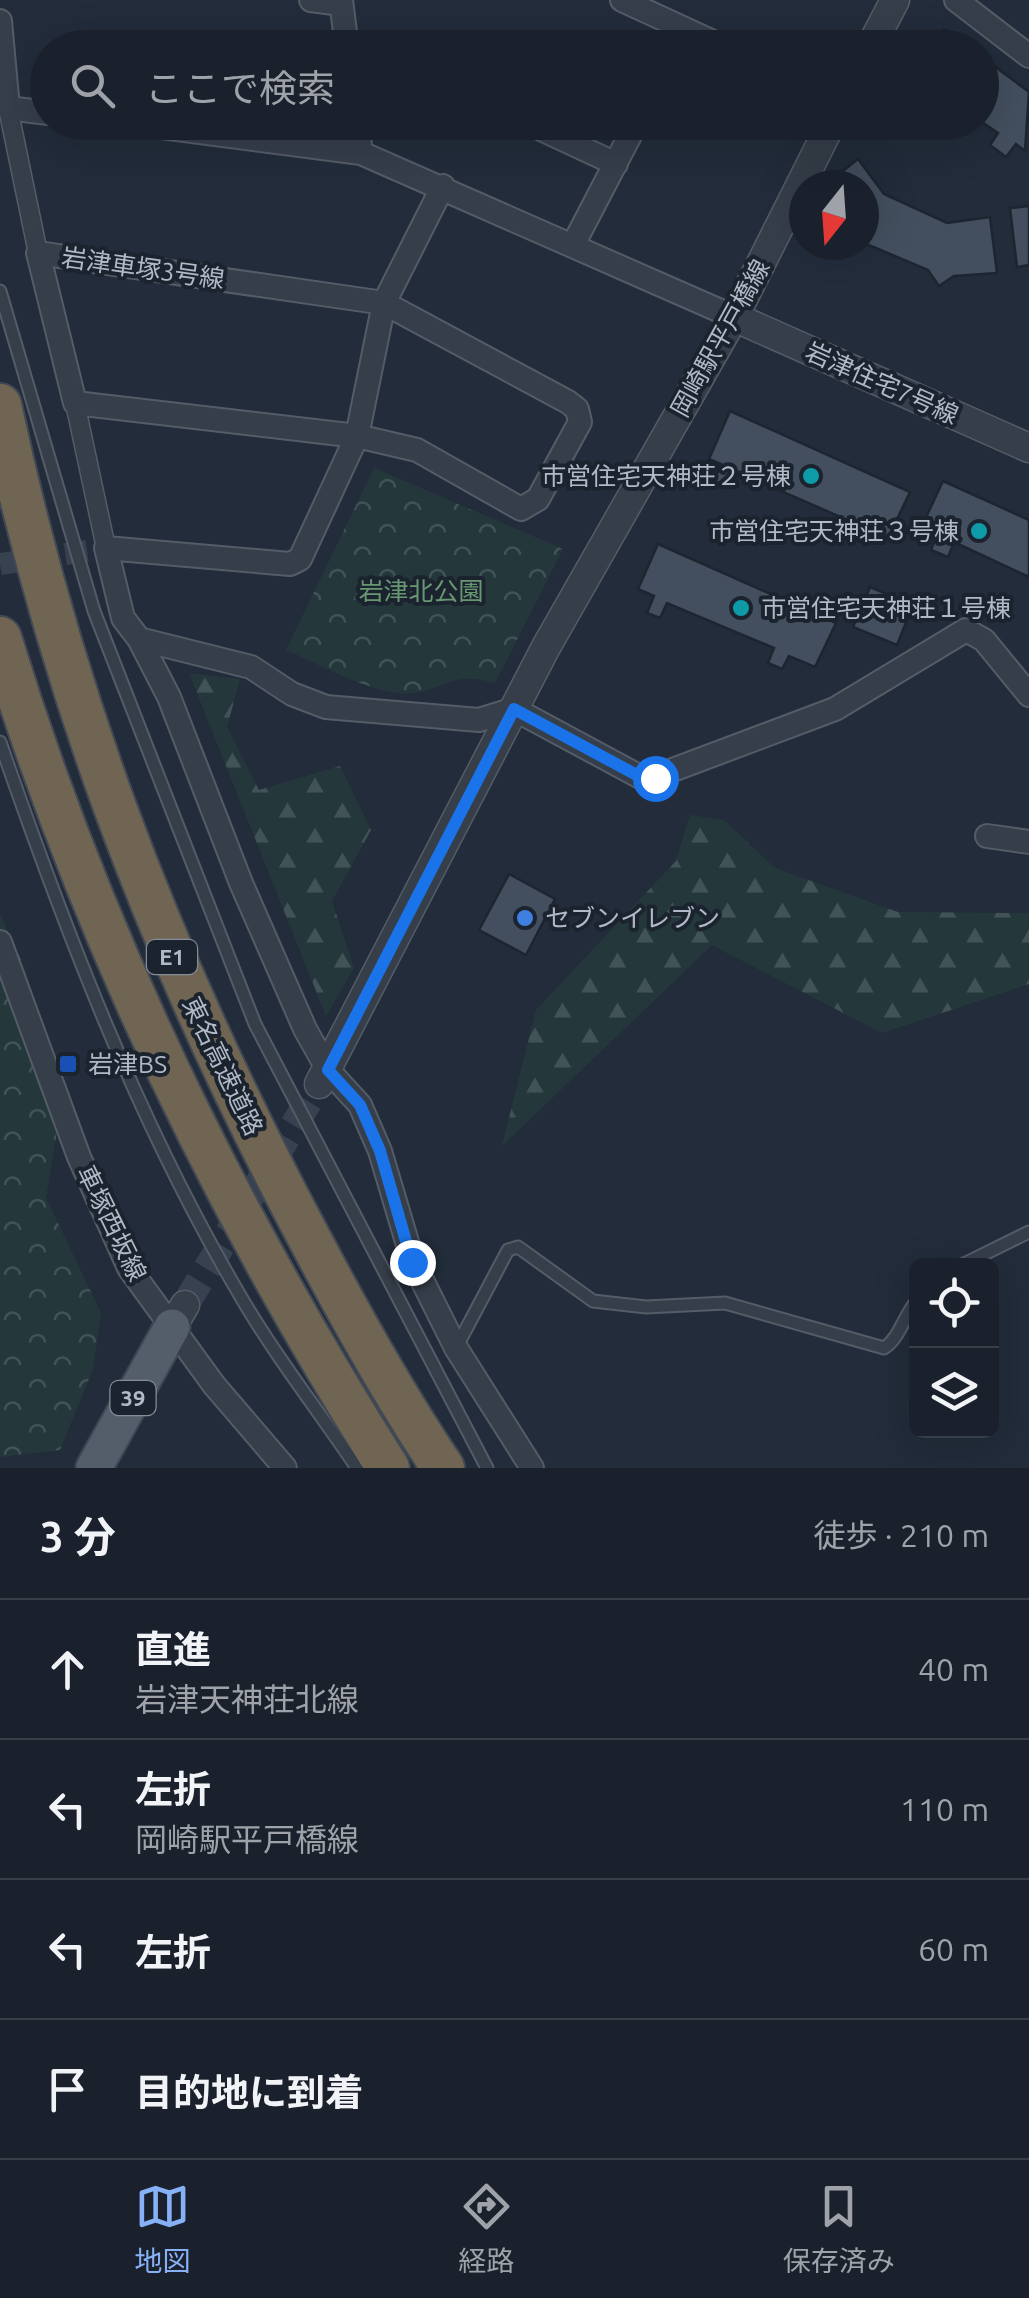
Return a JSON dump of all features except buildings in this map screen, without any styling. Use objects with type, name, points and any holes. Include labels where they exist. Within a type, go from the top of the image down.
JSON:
[{"type":"highway","name":"東名高速道路","points":[[0,406],[47,606],[125,844],[254,1130],[332,1283],[443,1468]]},
{"type":"highway","name":"E1","points":[[0,638],[76,859],[146,1030],[222,1185],[296,1321],[388,1468]]},
{"type":"main road","name":"39","points":[[94,1468],[178,1316]]},
{"type":"street","points":[[311,0],[341,2],[348,30]]},
{"type":"street","points":[[622,0],[669,30]]},
{"type":"street","points":[[879,30],[895,0]]},
{"type":"street","points":[[956,0],[995,30]]},
{"type":"street","points":[[0,20],[8,108],[38,253]]},
{"type":"street","points":[[999,33],[1029,56]]},
{"type":"street","points":[[8,108],[30,111]]},
{"type":"street","points":[[261,140],[361,153],[734,318]]},
{"type":"street","points":[[359,140],[361,153]]},
{"type":"street","points":[[565,140],[616,164]]},
{"type":"street","points":[[573,245],[629,140]]},
{"type":"street","name":"岡崎駅平戸橋線","points":[[514,709],[599,550],[734,318],[823,140]]},
{"type":"street","points":[[106,548],[290,564],[300,559],[357,436],[384,303],[443,186]]},
{"type":"street","name":"岩津車塚3号線","points":[[76,403],[38,253],[384,303]]},
{"type":"street","points":[[384,303],[578,409],[580,422],[538,498],[521,509],[417,450],[357,436],[76,403],[123,618],[170,697],[241,883],[323,1077],[360,1105],[380,1151],[412,1262],[456,1348],[532,1468]]},
{"type":"street","name":"岩津住宅7号線","points":[[734,318],[1029,448]]},
{"type":"street","points":[[138,640],[251,667],[292,694],[326,707],[480,720],[514,709],[646,780],[835,709],[966,630],[984,640],[1029,695]]},
{"type":"street","points":[[323,1077],[514,709]]},
{"type":"street","points":[[986,836],[1029,842]]},
{"type":"street","name":"車塚西坂線","points":[[0,942],[79,1157],[129,1268],[178,1316],[214,1385],[285,1468]]},
{"type":"lane","points":[[0,291],[94,611],[255,1024],[487,1468]]},
{"type":"lane","points":[[0,742],[59,914],[146,1112],[238,1292],[357,1468]]},
{"type":"lane","points":[[976,1258],[1029,1232]]},
{"type":"lane","points":[[456,1348],[508,1250],[518,1246],[534,1263],[593,1300],[646,1307],[725,1302],[884,1348],[893,1343],[909,1310]]},
{"type":"green space","name":"岩津北公園","points":[[374,468],[563,549],[495,683],[460,679],[412,693],[398,693],[366,685],[286,650]]},
{"type":"green space","points":[[189,673],[240,679],[227,727],[259,790],[340,766],[371,830],[332,901],[354,968],[326,1016]]},
{"type":"green space","points":[[690,815],[724,820],[775,868],[898,912],[1029,913],[1029,984],[882,1033],[712,945],[502,1146],[536,1010],[676,861]]},
{"type":"green space","points":[[0,914],[24,966],[63,1095],[46,1198],[101,1313],[93,1369],[60,1450],[0,1457]]},
{"type":"tunnel","points":[[0,564],[106,548]]},
{"type":"tunnel","points":[[185,1305],[319,1084]]},
{"type":"place","name":"市営住宅天神荘２号棟","points":[[811,476]]},
{"type":"place","name":"市営住宅天神荘３号棟","points":[[979,531]]},
{"type":"place","name":"市営住宅天神荘１号棟","points":[[741,608]]},
{"type":"place","name":"セブンイレブン","points":[[525,918]]},
{"type":"place","name":"岩津BS","points":[[68,1064]]},
{"type":"route","points":[[412,1262],[380,1151],[360,1105],[328,1070],[514,709],[646,780],[655,778]]}]
